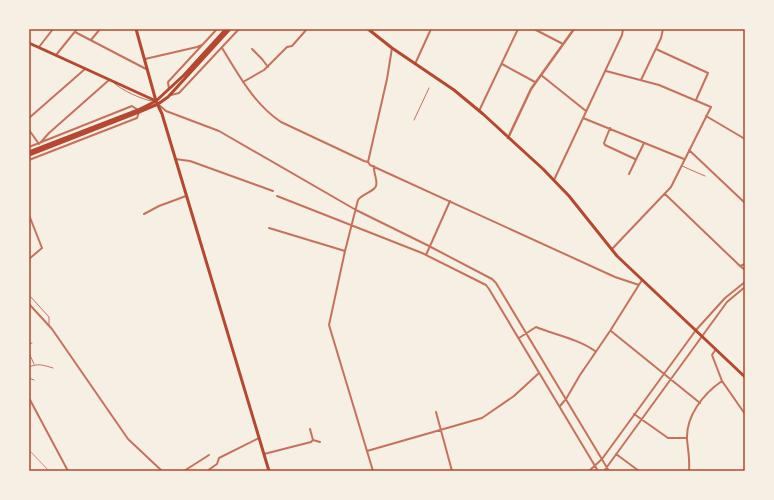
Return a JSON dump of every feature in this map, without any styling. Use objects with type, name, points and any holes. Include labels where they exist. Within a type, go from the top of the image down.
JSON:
[{"type":"main road","points":[[136,29],[269,471]]},
{"type":"main road","points":[[157,102],[170,90],[226,29]]},
{"type":"main road","points":[[29,153],[138,111],[170,95],[230,29]]},
{"type":"main road","points":[[368,29],[434,79],[454,90],[554,180],[612,249],[745,377]]},
{"type":"main road","points":[[29,43],[157,102]]},
{"type":"street","points":[[38,47],[53,29]]},
{"type":"street","points":[[56,56],[77,29]]},
{"type":"street","points":[[91,40],[100,29]]},
{"type":"street","points":[[170,90],[168,82],[218,29]]},
{"type":"street","points":[[170,95],[179,93],[240,29]]},
{"type":"street","points":[[243,82],[268,67],[287,47],[292,46],[307,29]]},
{"type":"street","points":[[415,64],[430,29]]},
{"type":"street","points":[[479,111],[518,29]]},
{"type":"street","points":[[534,29],[563,44]]},
{"type":"street","points":[[508,138],[524,102],[535,82],[541,76],[574,29]]},
{"type":"street","points":[[554,180],[606,71],[623,29]]},
{"type":"street","points":[[642,80],[661,38],[663,29]]},
{"type":"street","points":[[75,32],[148,69]]},
{"type":"street","points":[[145,59],[197,47],[203,44]]},
{"type":"street","points":[[222,48],[251,95],[261,106],[281,122],[615,277],[639,284]]},
{"type":"street","points":[[368,162],[387,79],[392,48]]},
{"type":"street","points":[[252,49],[268,67]]},
{"type":"street","points":[[656,49],[708,73],[696,100]]},
{"type":"street","points":[[502,64],[535,82]]},
{"type":"street","points":[[29,118],[85,69]]},
{"type":"street","points":[[606,71],[659,85],[711,107],[671,187],[612,249]]},
{"type":"street","points":[[541,76],[586,111]]},
{"type":"street","points":[[39,144],[51,131],[110,81]]},
{"type":"street","points":[[157,102],[166,111],[219,131],[356,210],[430,246],[492,279],[496,283],[609,471]]},
{"type":"street","points":[[29,147],[132,106],[138,111],[137,118],[29,160]]},
{"type":"street","points":[[706,116],[745,139]]},
{"type":"street","points":[[584,118],[685,159]]},
{"type":"street","points":[[610,128],[604,143],[605,145],[635,159]]},
{"type":"street","points":[[29,130],[39,144]]},
{"type":"street","points":[[629,174],[644,142]]},
{"type":"street","points":[[689,150],[745,203]]},
{"type":"street","points":[[175,159],[190,161],[273,191]]},
{"type":"street","points":[[373,471],[329,325],[351,226],[360,197],[375,188],[377,185],[374,166]]},
{"type":"street","points":[[665,194],[745,270]]},
{"type":"street","points":[[144,214],[159,206],[186,196]]},
{"type":"street","points":[[277,196],[426,255],[486,285],[598,471]]},
{"type":"street","points":[[426,255],[450,201]]},
{"type":"street","points":[[29,215],[42,248],[29,259]]},
{"type":"street","points":[[269,228],[345,251]]},
{"type":"street","points":[[740,266],[745,265]]},
{"type":"street","points":[[560,406],[643,279]]},
{"type":"street","points":[[589,471],[602,459],[696,330],[725,298],[745,282]]},
{"type":"street","points":[[604,471],[727,302],[745,287]]},
{"type":"street","points":[[29,304],[49,326],[128,439],[162,471]]},
{"type":"street","points":[[519,338],[536,328],[577,341],[595,351]]},
{"type":"street","points":[[610,331],[700,403]]},
{"type":"street","points":[[716,349],[712,355],[722,381],[745,414]]},
{"type":"street","points":[[367,451],[482,418],[514,396],[539,373]]},
{"type":"street","points":[[689,471],[687,438],[690,420],[700,403],[722,381]]},
{"type":"street","points":[[29,398],[68,471]]},
{"type":"street","points":[[436,412],[452,471]]},
{"type":"street","points":[[634,414],[668,438],[687,438]]},
{"type":"street","points":[[310,429],[312,440]]},
{"type":"street","points":[[207,471],[217,464],[219,458],[259,438]]},
{"type":"street","points":[[264,454],[311,442],[312,440],[320,442]]},
{"type":"street","points":[[616,454],[639,471]]},
{"type":"street","points":[[184,471],[209,455]]},
{"type":"lane","points":[[414,120],[429,88]]},
{"type":"lane","points":[[682,165],[705,176]]},
{"type":"lane","points":[[29,295],[49,317],[49,326]]},
{"type":"lane","points":[[29,353],[34,364]]},
{"type":"lane","points":[[29,367],[34,364],[42,364],[53,368]]},
{"type":"lane","points":[[29,378],[34,380]]},
{"type":"railway","points":[[29,450],[49,471]]}]
